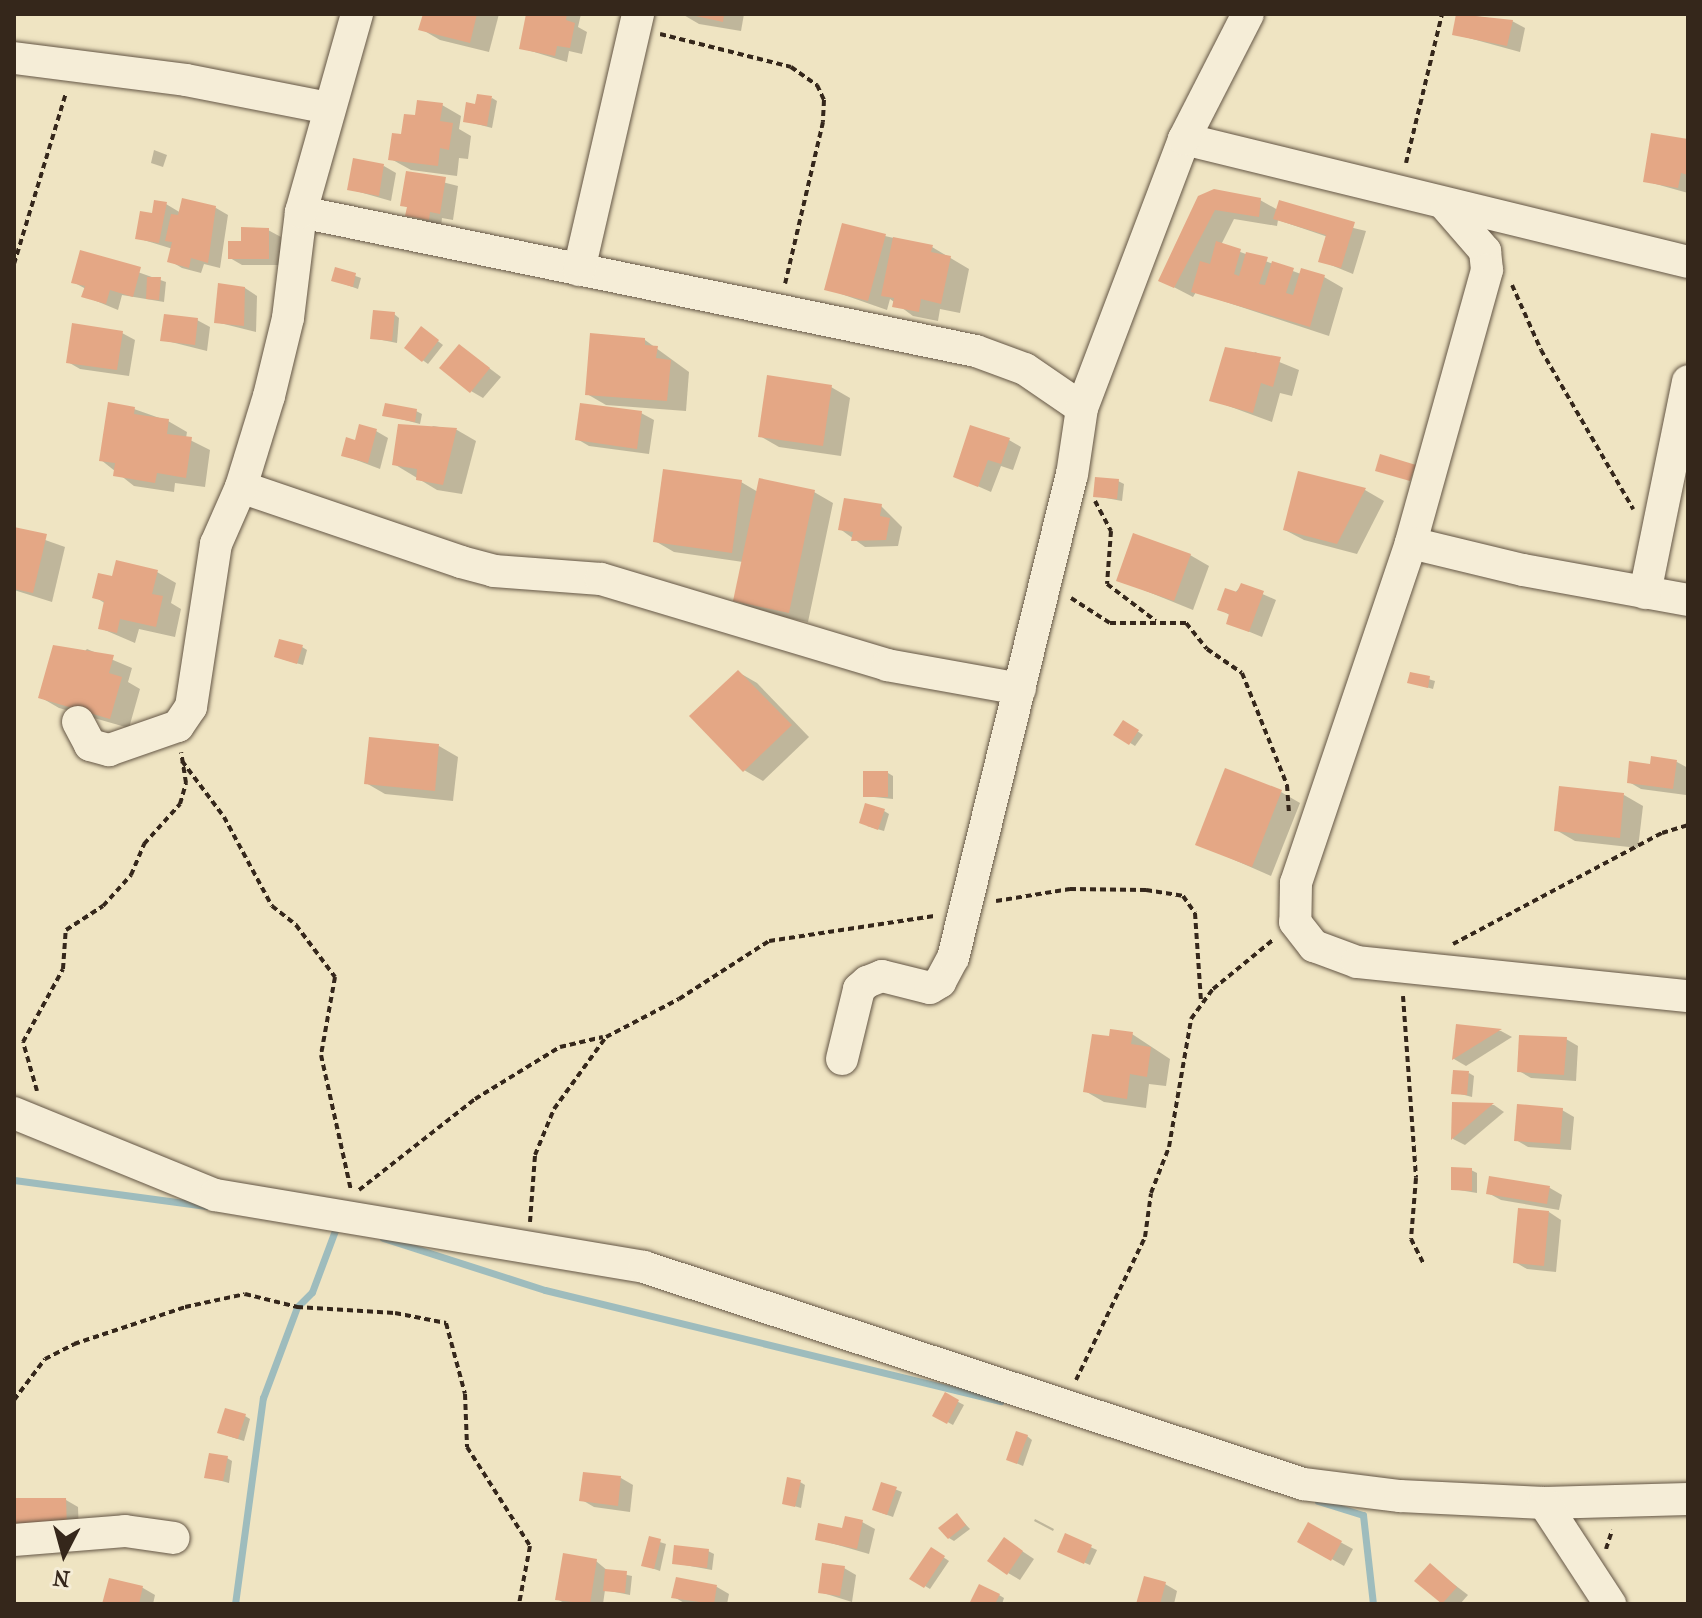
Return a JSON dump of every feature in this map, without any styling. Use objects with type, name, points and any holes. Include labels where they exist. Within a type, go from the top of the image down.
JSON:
[{"type":"street","points":[[78,722],[90,745],[109,750],[178,726],[195,693],[216,544],[241,487],[288,318],[301,212],[357,14]]},
{"type":"street","points":[[842,1059],[859,989],[882,976],[930,988],[940,982],[966,906],[1047,581],[1072,475],[1082,408],[1184,139],[1248,14]]},
{"type":"street","points":[[579,270],[636,21]]},
{"type":"street","points":[[14,58],[78,65],[329,108]]},
{"type":"street","points":[[1184,139],[1446,206],[1688,262]]},
{"type":"street","points":[[1446,206],[1485,251],[1487,270],[1411,543],[1296,883],[1295,922],[1314,946],[1357,962],[1688,996]]},
{"type":"street","points":[[301,212],[976,351],[1025,369],[1082,408]]},
{"type":"street","points":[[1645,593],[1688,381]]},
{"type":"street","points":[[241,487],[494,571],[601,579],[887,665],[1020,689]]},
{"type":"street","points":[[1411,543],[1688,600]]},
{"type":"street","points":[[14,1113],[215,1195],[644,1267],[1062,1408],[1303,1484],[1400,1496],[1544,1503],[1688,1499]]},
{"type":"street","points":[[1544,1503],[1604,1596]]},
{"type":"street","points":[[14,1540],[125,1531],[174,1538]]},
{"type":"path","points":[[1398,193],[1442,14]]},
{"type":"path","points":[[636,21],[791,67],[817,85],[824,100],[823,122],[778,312]]},
{"type":"path","points":[[14,264],[56,118],[78,65]]},
{"type":"path","points":[[1485,251],[1517,291],[1541,350],[1656,545]]},
{"type":"path","points":[[1072,475],[1096,503],[1111,531],[1107,584],[1156,621]]},
{"type":"path","points":[[1047,581],[1110,623],[1186,623],[1207,649],[1242,673],[1287,785],[1290,827]]},
{"type":"path","points":[[53,1129],[25,1061],[23,1042],[63,969],[66,930],[75,919],[103,906],[131,875],[144,844],[180,804],[186,783],[178,726]]},
{"type":"path","points":[[182,761],[224,817],[272,906],[296,925],[335,977],[321,1055],[352,1196],[498,1085],[560,1047],[606,1037],[679,999],[769,941],[914,923],[966,906],[1070,889],[1183,896],[1195,913],[1201,1002]]},
{"type":"path","points":[[1449,946],[1648,840],[1688,825]]},
{"type":"path","points":[[1062,1408],[1145,1237],[1151,1193],[1169,1147],[1187,1035],[1201,1002],[1295,922]]},
{"type":"path","points":[[1393,967],[1405,1004],[1416,1178],[1411,1239],[1424,1264]]},
{"type":"path","points":[[528,1246],[535,1155],[554,1109],[606,1037]]},
{"type":"path","points":[[14,1400],[45,1359],[74,1344],[185,1307],[245,1294],[297,1307],[395,1313],[446,1323],[465,1394],[467,1447],[478,1472],[525,1530],[530,1546],[519,1604]]},
{"type":"path","points":[[1604,1596],[1609,1536],[1630,1501]]},
{"type":"building","points":[[423,14],[477,14],[470,43],[418,30]]},
{"type":"building","points":[[526,14],[567,14],[566,20],[575,23],[570,48],[557,46],[555,56],[519,49]]},
{"type":"building","points":[[687,14],[724,14],[723,22]]},
{"type":"building","points":[[1456,14],[1513,20],[1507,46],[1452,35]]},
{"type":"building","points":[[477,94],[492,96],[487,126],[463,122],[466,102],[475,104]]},
{"type":"building","points":[[417,100],[443,103],[440,121],[453,123],[449,150],[440,148],[438,166],[388,160],[392,133],[401,134],[404,114],[415,115]]},
{"type":"building","points":[[1651,133],[1688,139],[1688,175],[1681,173],[1678,188],[1643,182]]},
{"type":"building","points":[[353,158],[384,164],[379,196],[347,190]]},
{"type":"building","points":[[406,171],[446,177],[440,214],[430,212],[429,220],[405,216],[407,207],[400,206]]},
{"type":"building","points":[[1214,189],[1261,198],[1259,217],[1215,210],[1174,288],[1158,281],[1198,196]]},
{"type":"building","points":[[182,198],[216,206],[208,263],[191,258],[189,268],[167,262],[172,242],[165,241],[171,214],[178,215]]},
{"type":"building","points":[[154,200],[167,202],[159,243],[135,239],[140,211],[152,213]]},
{"type":"building","points":[[1279,200],[1355,222],[1341,268],[1318,262],[1326,235],[1273,219]]},
{"type":"building","points":[[842,223],[886,234],[868,301],[824,290]]},
{"type":"building","points":[[241,227],[269,228],[269,259],[228,259],[228,241],[241,241]]},
{"type":"building","points":[[893,237],[933,245],[931,252],[951,256],[941,304],[921,299],[919,312],[892,307],[894,298],[881,296]]},
{"type":"building","points":[[1216,241],[1241,249],[1234,274],[1239,276],[1246,252],[1268,257],[1259,284],[1265,285],[1272,261],[1294,268],[1286,293],[1293,295],[1301,268],[1325,275],[1310,327],[1191,292],[1200,261],[1210,264]]},
{"type":"building","points":[[80,250],[141,267],[133,297],[110,290],[106,304],[81,297],[85,286],[71,283]]},
{"type":"building","points":[[335,267],[356,273],[353,287],[331,281]]},
{"type":"building","points":[[147,277],[161,277],[159,300],[146,299]]},
{"type":"building","points":[[218,283],[245,287],[244,326],[214,323]]},
{"type":"building","points":[[373,310],[395,312],[392,341],[370,339]]},
{"type":"building","points":[[164,314],[198,318],[195,345],[160,341]]},
{"type":"building","points":[[72,323],[123,331],[117,370],[66,363]]},
{"type":"building","points":[[421,326],[439,340],[422,362],[404,348]]},
{"type":"building","points":[[590,333],[645,338],[645,345],[658,346],[656,358],[671,360],[667,401],[585,395]]},
{"type":"building","points":[[459,344],[490,368],[470,393],[439,368]]},
{"type":"building","points":[[1225,347],[1281,357],[1273,387],[1261,383],[1253,413],[1209,401]]},
{"type":"building","points":[[767,375],[832,385],[823,446],[758,437]]},
{"type":"building","points":[[108,402],[135,407],[134,414],[169,419],[167,434],[192,437],[186,478],[157,473],[155,483],[113,476],[115,463],[99,461]]},
{"type":"building","points":[[385,403],[417,409],[415,422],[382,416]]},
{"type":"building","points":[[580,403],[642,411],[637,449],[575,440]]},
{"type":"building","points":[[359,424],[377,429],[368,463],[341,456],[346,437],[355,440]]},
{"type":"building","points":[[398,424],[457,428],[443,485],[416,480],[417,469],[392,465]]},
{"type":"building","points":[[970,425],[1010,438],[1001,464],[988,460],[978,487],[953,477]]},
{"type":"building","points":[[1380,454],[1416,465],[1410,481],[1375,471]]},
{"type":"building","points":[[663,469],[742,480],[732,553],[653,542]]},
{"type":"building","points":[[1298,471],[1366,488],[1337,544],[1283,530]]},
{"type":"building","points":[[1095,477],[1119,479],[1117,499],[1093,497]]},
{"type":"building","points":[[759,478],[815,490],[789,613],[733,601]]},
{"type":"building","points":[[844,498],[882,504],[880,516],[890,518],[886,540],[851,541],[853,532],[838,530]]},
{"type":"building","points":[[14,527],[47,534],[33,593],[14,589]]},
{"type":"building","points":[[1133,533],[1191,554],[1174,601],[1116,581]]},
{"type":"building","points":[[116,560],[158,570],[152,594],[163,596],[156,627],[120,619],[117,633],[98,629],[104,601],[92,598],[98,573],[112,576]]},
{"type":"building","points":[[1241,583],[1264,591],[1249,632],[1226,624],[1229,614],[1217,610],[1225,588],[1237,592]]},
{"type":"building","points":[[279,639],[303,645],[297,664],[274,657]]},
{"type":"building","points":[[53,645],[114,655],[109,673],[122,677],[110,719],[38,698]]},
{"type":"building","points":[[738,670],[792,725],[743,772],[689,716]]},
{"type":"building","points":[[1410,672],[1430,676],[1428,688],[1407,683]]},
{"type":"building","points":[[1123,720],[1139,730],[1129,745],[1113,735]]},
{"type":"building","points":[[369,737],[439,744],[435,791],[364,784]]},
{"type":"building","points":[[1651,756],[1677,760],[1673,789],[1627,783],[1629,761],[1650,764]]},
{"type":"building","points":[[1225,768],[1282,790],[1252,867],[1195,845]]},
{"type":"building","points":[[863,771],[888,771],[888,797],[863,797]]},
{"type":"building","points":[[1559,786],[1624,793],[1620,838],[1554,831]]},
{"type":"building","points":[[865,803],[885,809],[878,830],[859,823]]},
{"type":"building","points":[[1456,1024],[1502,1029],[1452,1060]]},
{"type":"building","points":[[1110,1029],[1133,1032],[1131,1044],[1151,1047],[1147,1077],[1130,1074],[1127,1099],[1083,1092],[1092,1034],[1109,1036]]},
{"type":"building","points":[[1519,1035],[1567,1037],[1564,1075],[1517,1072]]},
{"type":"building","points":[[1453,1070],[1469,1071],[1467,1095],[1451,1094]]},
{"type":"building","points":[[1452,1102],[1494,1103],[1451,1140]]},
{"type":"building","points":[[1517,1104],[1563,1108],[1560,1144],[1514,1141]]},
{"type":"building","points":[[1451,1167],[1472,1168],[1472,1191],[1451,1190]]},
{"type":"building","points":[[1489,1176],[1550,1186],[1547,1204],[1486,1194]]},
{"type":"building","points":[[1518,1208],[1549,1211],[1544,1266],[1513,1263]]},
{"type":"building","points":[[945,1392],[959,1400],[947,1424],[932,1416]]},
{"type":"building","points":[[225,1408],[246,1414],[238,1439],[217,1433]]},
{"type":"building","points":[[1016,1431],[1028,1435],[1017,1464],[1006,1460]]},
{"type":"building","points":[[209,1453],[228,1456],[223,1481],[204,1478]]},
{"type":"building","points":[[583,1472],[621,1476],[618,1506],[579,1501]]},
{"type":"building","points":[[787,1477],[801,1480],[795,1507],[782,1504]]},
{"type":"building","points":[[881,1482],[897,1487],[887,1515],[872,1510]]},
{"type":"building","points":[[14,1498],[66,1498],[67,1529],[14,1530]]},
{"type":"building","points":[[957,1513],[966,1525],[948,1539],[938,1528]]},
{"type":"building","points":[[845,1516],[863,1520],[857,1549],[815,1540],[818,1523],[842,1528]]},
{"type":"building","points":[[1308,1522],[1342,1541],[1331,1561],[1297,1542]]},
{"type":"building","points":[[1065,1533],[1092,1545],[1084,1564],[1057,1552]]},
{"type":"building","points":[[649,1536],[661,1539],[654,1569],[641,1566]]},
{"type":"building","points":[[1004,1537],[1023,1551],[1007,1575],[987,1561]]},
{"type":"building","points":[[674,1545],[709,1549],[707,1568],[672,1564]]},
{"type":"building","points":[[931,1547],[945,1556],[924,1588],[909,1579]]},
{"type":"building","points":[[563,1553],[597,1559],[590,1604],[555,1600]]},
{"type":"building","points":[[822,1563],[845,1566],[840,1596],[818,1593]]},
{"type":"building","points":[[1430,1563],[1457,1587],[1442,1604],[1414,1581]]},
{"type":"building","points":[[605,1569],[627,1571],[625,1593],[603,1591]]},
{"type":"building","points":[[1144,1576],[1166,1582],[1160,1604],[1136,1604]]},
{"type":"building","points":[[676,1577],[717,1585],[714,1604],[671,1598]]},
{"type":"building","points":[[109,1578],[143,1586],[139,1604],[102,1604]]},
{"type":"building","points":[[979,1584],[1000,1594],[995,1604],[969,1604]]},
{"type":"waterway","points":[[14,1180],[206,1206]]},
{"type":"waterway","points":[[235,1604],[263,1398],[297,1307],[312,1292],[337,1225]]},
{"type":"waterway","points":[[383,1238],[545,1290],[1001,1401]]},
{"type":"waterway","points":[[1318,1501],[1363,1515],[1373,1604]]}]
